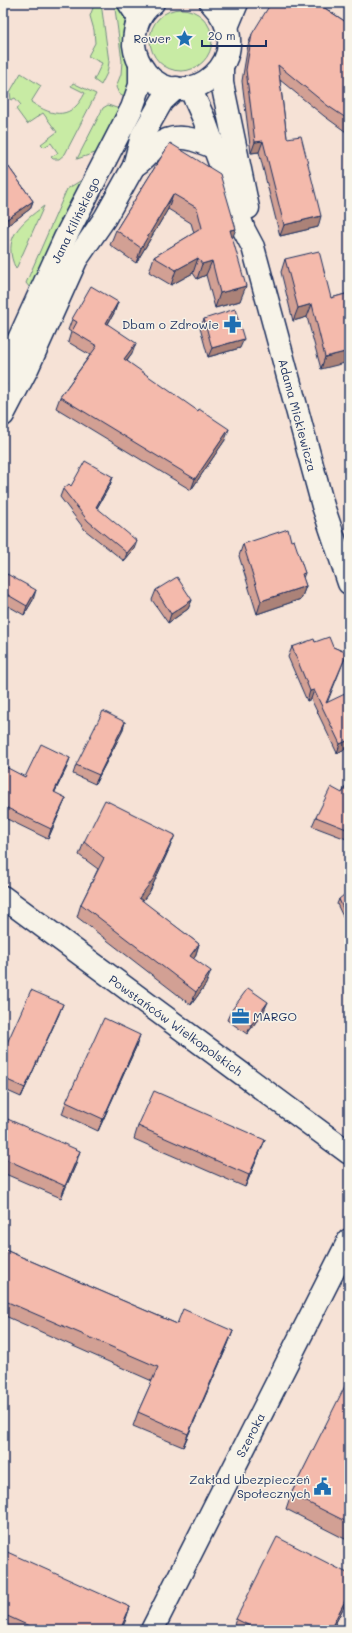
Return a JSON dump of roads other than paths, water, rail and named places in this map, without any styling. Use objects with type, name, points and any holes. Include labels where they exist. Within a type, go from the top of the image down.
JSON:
[{"type":"street","points":[[140,8],[134,34],[134,45],[140,65],[150,77],[162,84],[183,88],[202,84],[214,76],[222,66],[228,54],[229,40],[227,27],[220,12],[211,3]]},
{"type":"street","points":[[227,27],[238,3]]},
{"type":"street","name":"Jana Kilińskiego","points":[[3,374],[65,238],[132,108],[140,85],[140,65]]},
{"type":"street","name":"Adama Mickiewicza","points":[[222,66],[222,83],[252,228],[253,247],[323,506],[349,582]]},
{"type":"street","name":"Jana Kilińskiego","points":[[3,415],[27,369],[82,250],[105,218],[134,166],[138,146],[151,118],[166,96],[183,88]]},
{"type":"street","name":"Adama Mickiewicza","points":[[183,88],[200,109],[244,230],[253,247]]},
{"type":"street","name":"Jana Kilińskiego","points":[[134,166],[141,162],[159,144],[173,138],[197,140],[215,148]]},
{"type":"street","name":"Powstańców Wielkopolskich","points":[[3,897],[349,1153]]},
{"type":"street","name":"Szeroka","points":[[152,1630],[349,1240]]},
{"type":"place","name":"Rower","points":[[184,38]]},
{"type":"place","name":"Dbam o Zdrowie","points":[[232,324]]},
{"type":"place","name":"MARGO","points":[[240,1016]]},
{"type":"place","name":"Zakład Ubezpieczeń Społecznych","points":[[323,1486]]}]
